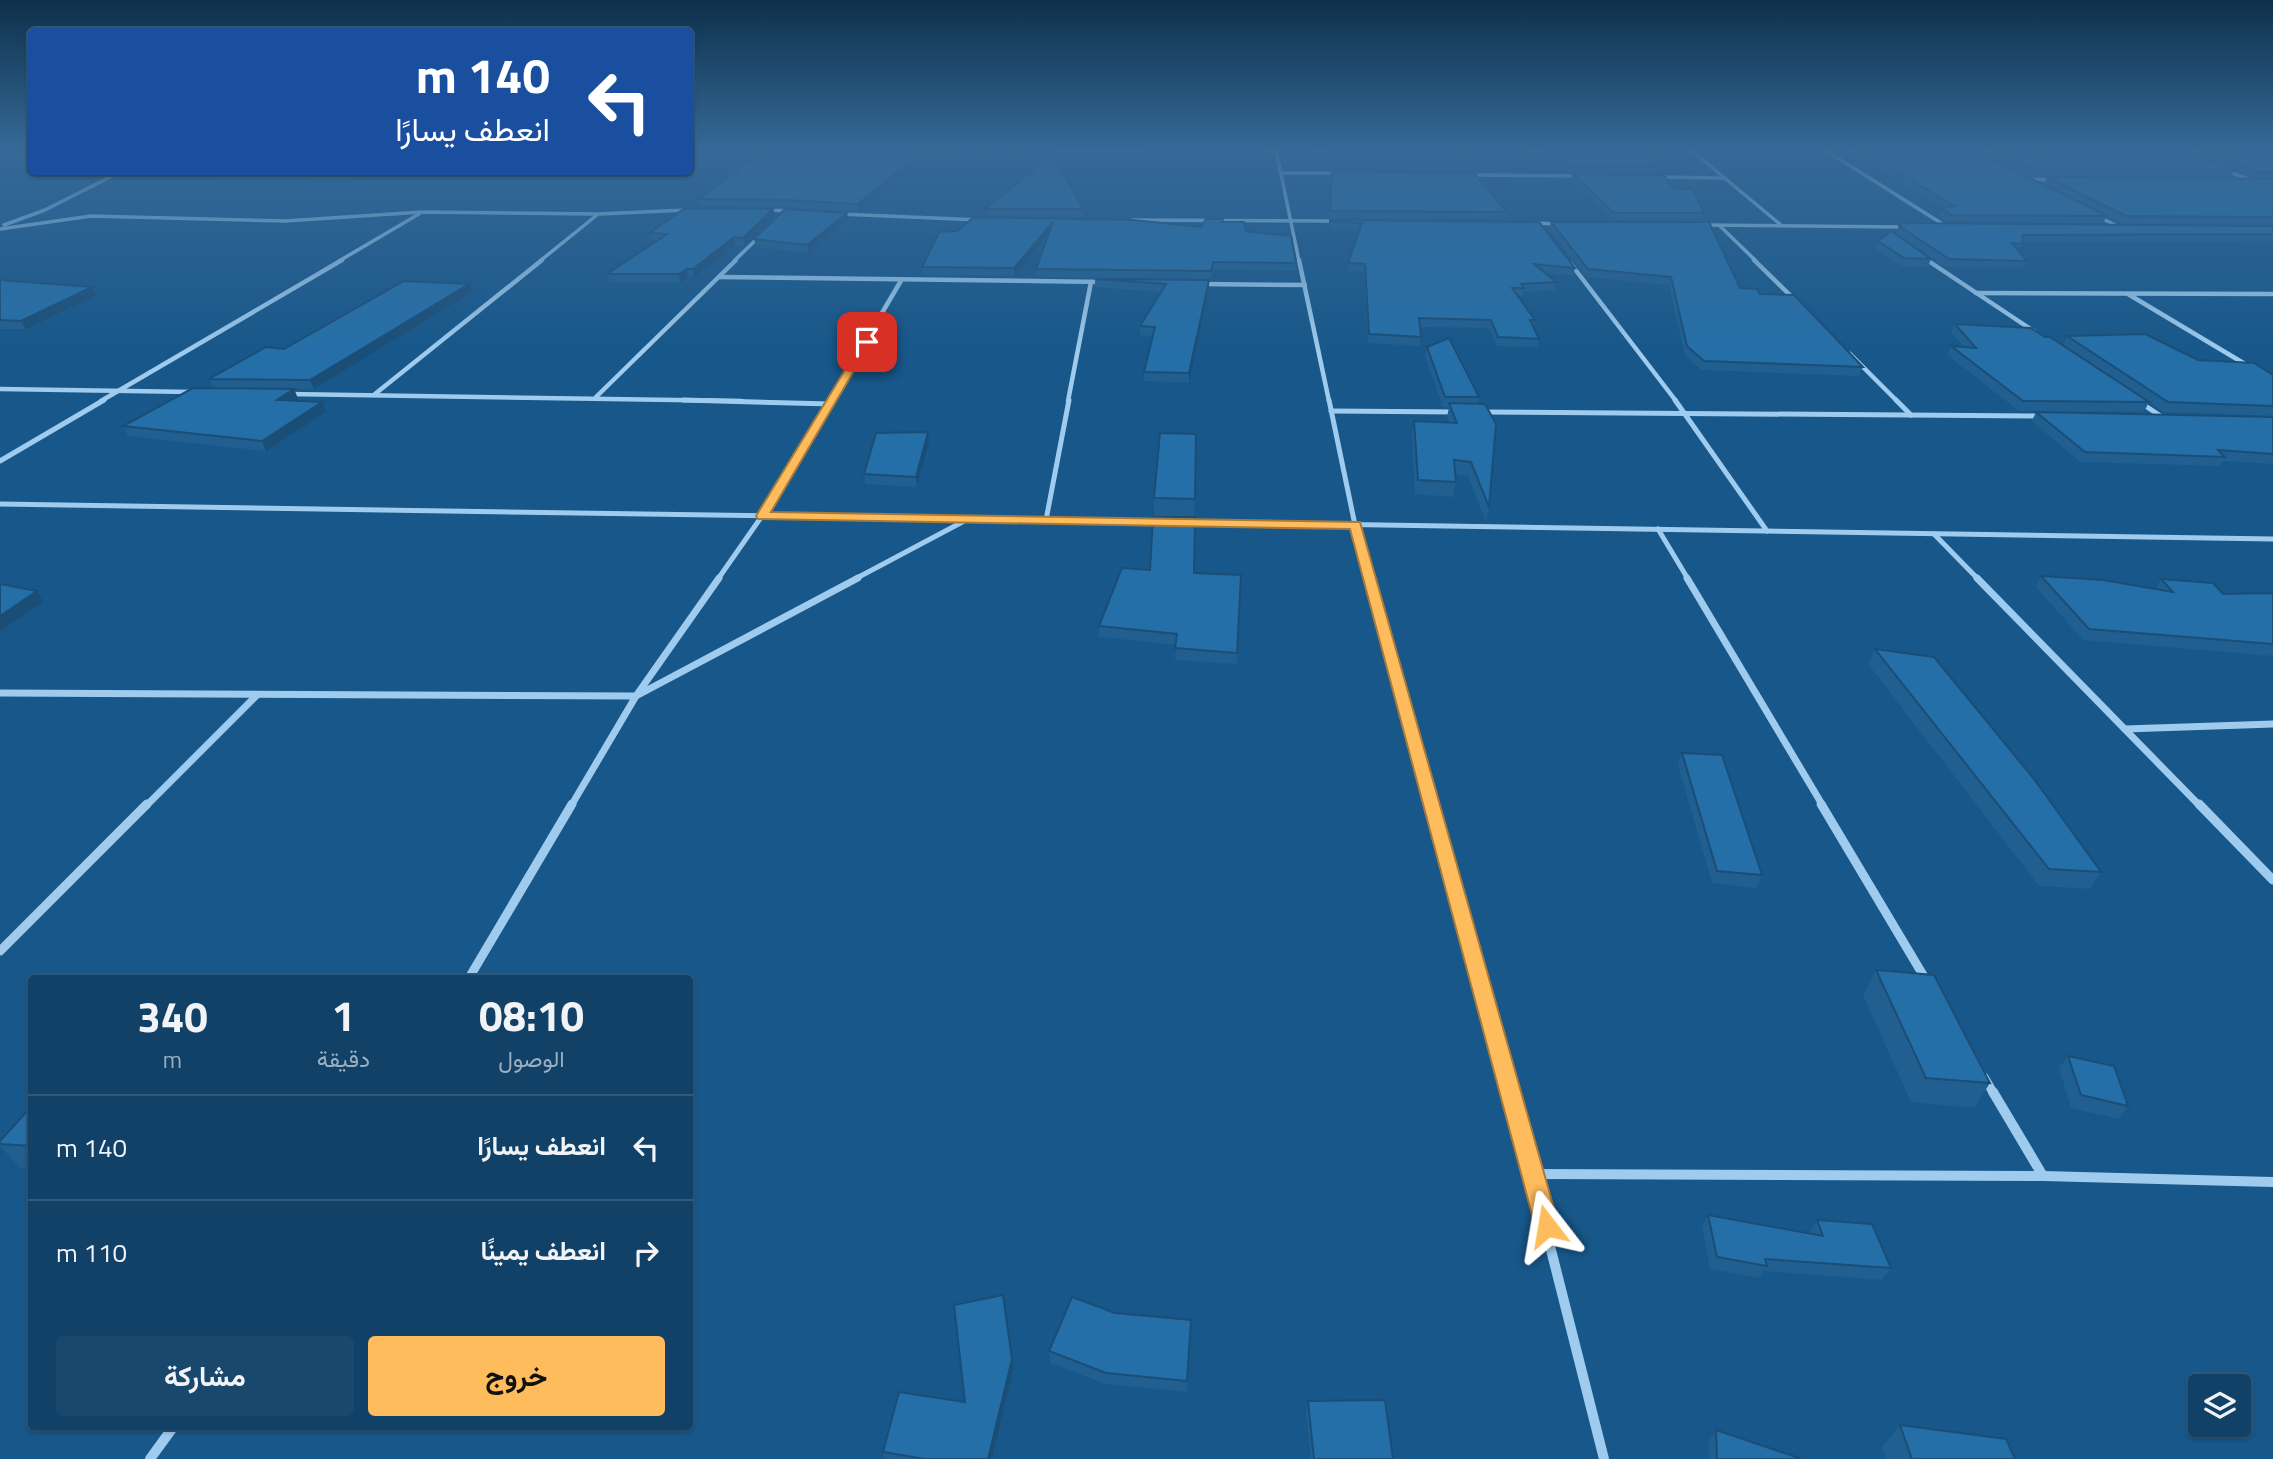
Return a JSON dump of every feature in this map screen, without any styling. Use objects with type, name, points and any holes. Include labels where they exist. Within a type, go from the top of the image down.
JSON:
[{"type":"street","points":[[0,228],[25,218]]},
{"type":"street","points":[[0,228],[75,218]]},
{"type":"street","points":[[172,218],[285,221],[329,218]]},
{"type":"street","points":[[0,461],[412,218]]},
{"type":"street","points":[[375,395],[593,218]]},
{"type":"street","points":[[946,218],[991,220]]},
{"type":"street","points":[[1772,218],[1781,226]]},
{"type":"street","points":[[1933,218],[1949,228],[1937,227]]},
{"type":"street","points":[[2101,218],[2124,229],[2111,229]]},
{"type":"street","points":[[1128,220],[1346,221]]},
{"type":"street","points":[[1291,221],[1356,525],[1534,1174],[1604,1459]]},
{"type":"street","points":[[1526,223],[1567,224]]},
{"type":"street","points":[[1539,223],[1548,234]]},
{"type":"street","points":[[1692,225],[1914,227]]},
{"type":"street","points":[[1719,225],[1806,311]]},
{"type":"street","points":[[1879,227],[1889,234]]},
{"type":"street","points":[[596,397],[767,230]]},
{"type":"street","points":[[1564,255],[1686,414],[1767,531]]},
{"type":"street","points":[[1922,256],[2045,340]]},
{"type":"street","points":[[719,277],[1117,282]]},
{"type":"street","points":[[471,975],[636,696],[762,516],[831,404],[902,279]]},
{"type":"street","points":[[1046,520],[1091,282]]},
{"type":"street","points":[[1198,284],[1305,285]]},
{"type":"street","points":[[1976,293],[2273,294]]},
{"type":"street","points":[[2127,293],[2262,373]]},
{"type":"street","points":[[1844,349],[1912,415]]},
{"type":"street","points":[[0,389],[200,392]]},
{"type":"street","points":[[281,393],[596,397],[831,404]]},
{"type":"street","points":[[2138,401],[2162,417]]},
{"type":"street","points":[[1331,411],[1468,412]]},
{"type":"street","points":[[1481,412],[2050,416]]},
{"type":"street","points":[[2148,417],[2175,417]]},
{"type":"street","points":[[0,504],[1167,522]]},
{"type":"street","points":[[0,694],[636,696],[968,519]]},
{"type":"street","points":[[1181,522],[2273,539]]},
{"type":"street","points":[[1658,529],[1929,984]]},
{"type":"street","points":[[1934,534],[2273,880]]},
{"type":"street","points":[[0,951],[257,695]]},
{"type":"street","points":[[2125,729],[2273,724]]},
{"type":"street","points":[[1979,1068],[2043,1176]]},
{"type":"street","points":[[1534,1174],[2043,1176],[2273,1182]]},
{"type":"street","points":[[150,1459],[171,1430]]},
{"type":"building","points":[[671,218],[764,218],[743,238],[734,237],[693,269],[679,274],[607,274],[667,234],[650,233]]},
{"type":"building","points":[[776,218],[841,218],[807,245],[754,239]]},
{"type":"building","points":[[973,218],[1133,220],[1201,227],[1206,219],[1223,219],[1222,222],[1244,222],[1246,231],[1291,236],[1296,263],[1213,262],[1211,271],[1036,269],[1053,222],[1014,268],[922,267],[939,232],[957,231]]},
{"type":"building","points":[[1330,220],[1539,222],[1575,268],[1534,264],[1556,282],[1521,284],[1524,288],[1512,288],[1535,320],[1530,320],[1539,339],[1498,337],[1491,320],[1419,318],[1421,337],[1369,334],[1365,264],[1348,263],[1362,223]]},
{"type":"building","points":[[1551,222],[1709,222],[1740,288],[1757,289],[1760,294],[1794,295],[1863,367],[1704,361],[1687,346],[1671,277],[1588,269]]},
{"type":"building","points":[[1903,223],[2273,226],[2273,234],[2023,235],[2022,244],[2012,243],[2027,261],[1949,259],[1899,226]]},
{"type":"building","points":[[1891,231],[1931,259],[1904,258],[1878,241]]},
{"type":"building","points":[[1095,279],[1209,280],[1189,373],[1144,372],[1155,327],[1140,326],[1166,284]]},
{"type":"building","points":[[0,280],[92,287],[21,321],[0,320]]},
{"type":"building","points":[[404,281],[469,284],[310,380],[209,379],[266,347],[284,349]]},
{"type":"building","points":[[1955,324],[2031,328],[2045,337],[2050,337],[2149,402],[2023,401],[1951,346],[1976,348]]},
{"type":"building","points":[[2145,334],[2198,360],[2254,363],[2273,375],[2273,406],[2168,402],[2067,336]]},
{"type":"building","points":[[1449,338],[1479,397],[1445,397],[1427,347]]},
{"type":"building","points":[[193,388],[294,389],[277,400],[322,402],[262,441],[123,426]]},
{"type":"building","points":[[1449,403],[1485,404],[1496,424],[1489,507],[1471,462],[1454,460],[1456,482],[1418,480],[1414,421],[1457,423]]},
{"type":"building","points":[[2036,412],[2273,417],[2273,454],[2218,450],[2225,457],[2085,452]]},
{"type":"building","points":[[928,432],[916,477],[864,474],[876,433]]},
{"type":"building","points":[[1160,433],[1196,434],[1195,499],[1154,498]]},
{"type":"building","points":[[1153,517],[1195,517],[1194,573],[1241,575],[1237,653],[1175,648],[1177,634],[1099,626],[1122,568],[1150,570]]},
{"type":"building","points":[[2041,576],[2103,580],[2173,592],[2161,579],[2213,583],[2223,594],[2273,593],[2273,644],[2089,629]]},
{"type":"building","points":[[0,584],[37,591],[0,616]]},
{"type":"building","points":[[1875,649],[1934,657],[2034,779],[2101,872],[2049,869]]},
{"type":"building","points":[[1682,753],[1722,755],[1762,875],[1717,871]]},
{"type":"building","points":[[1876,970],[1934,975],[1990,1083],[1926,1078]]},
{"type":"building","points":[[2068,1056],[2114,1066],[2128,1106],[2081,1095]]},
{"type":"building","points":[[28,1110],[28,1146],[0,1144]]},
{"type":"building","points":[[1708,1215],[1823,1236],[1817,1220],[1872,1224],[1891,1268],[1765,1259],[1767,1266],[1717,1257]]},
{"type":"building","points":[[1003,1295],[1012,1359],[988,1459],[925,1459],[883,1452],[899,1392],[965,1402],[954,1305]]},
{"type":"building","points":[[1072,1297],[1115,1313],[1191,1320],[1187,1381],[1106,1373],[1049,1351]]},
{"type":"building","points":[[1385,1400],[1393,1459],[1314,1459],[1308,1401]]},
{"type":"building","points":[[1900,1425],[2006,1439],[2015,1459],[1912,1459]]},
{"type":"building","points":[[1716,1430],[1802,1459],[1717,1459]]},
{"type":"route","points":[[867,342],[762,516],[1356,525],[1547,1226]]}]
